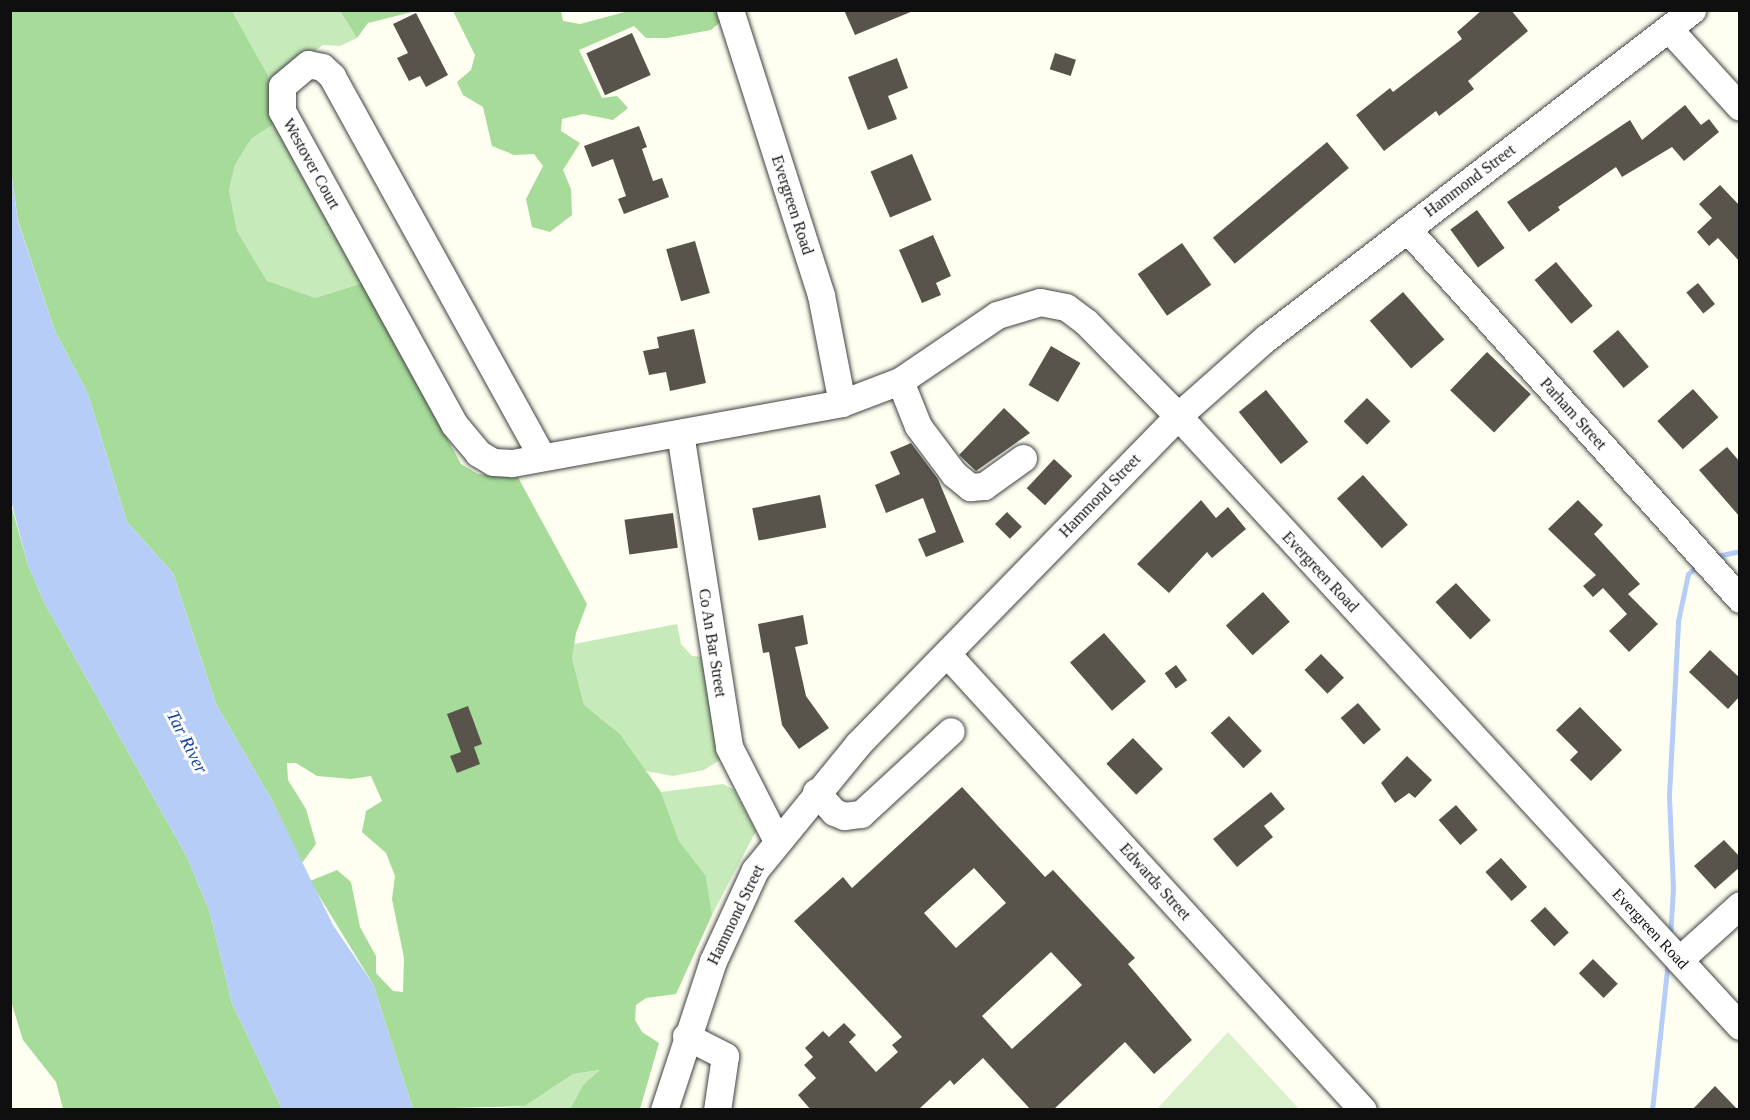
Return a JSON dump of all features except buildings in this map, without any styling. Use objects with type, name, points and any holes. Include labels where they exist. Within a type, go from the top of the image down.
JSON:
[{"type":"street","name":"Evergreen Road","points":[[730,10],[821,295],[842,403]]},
{"type":"street","name":"Hammond Street","points":[[664,1110],[686,1036],[736,909],[755,870],[816,792],[1178,416],[1266,338],[1692,10]]},
{"type":"street","points":[[1669,29],[1740,107]]},
{"type":"street","name":"Westover Court","points":[[308,64],[322,67],[332,76],[541,455],[512,463],[493,462],[478,453],[454,424],[282,111],[282,86],[308,64]]},
{"type":"street","name":"Parham Street","points":[[1407,229],[1740,599]]},
{"type":"street","name":"Evergreen Road","points":[[541,455],[680,434],[842,403],[900,381],[997,315],[1040,302],[1066,307],[1086,322],[1178,416],[1740,1026]]},
{"type":"street","points":[[900,381],[918,426],[954,474],[970,488],[984,486],[1023,458]]},
{"type":"street","name":"Co An Bar Street","points":[[680,434],[729,747],[777,841]]},
{"type":"street","name":"Edwards Street","points":[[947,654],[1363,1110]]},
{"type":"street","points":[[816,792],[834,812],[844,816],[861,814],[951,731]]},
{"type":"street","points":[[1679,960],[1740,905]]},
{"type":"street","points":[[686,1036],[725,1056],[722,1106]]},
{"type":"green space","points":[[632,10],[723,11],[725,18],[711,30],[667,38],[646,38],[634,26],[579,50],[602,98],[617,96],[628,108],[613,120],[583,114],[562,119],[561,131],[580,143],[563,170],[571,189],[572,215],[550,232],[532,227],[526,199],[543,166],[534,154],[514,155],[492,146],[483,107],[463,95],[457,82],[471,70],[475,55],[453,11],[561,11],[563,21],[580,24]]},
{"type":"green space","points":[[10,11],[232,11],[271,81],[280,120],[251,139],[235,165],[229,190],[237,231],[267,281],[315,298],[363,283],[461,464],[478,474],[493,475],[514,470],[587,604],[576,633],[572,658],[584,705],[620,734],[661,792],[679,841],[706,876],[712,915],[676,994],[646,998],[636,1005],[635,1020],[642,1032],[659,1043],[640,1109],[570,1109],[583,1085],[600,1070],[573,1074],[525,1106],[413,1109],[373,984],[310,881],[337,870],[351,882],[360,927],[376,956],[376,973],[393,991],[403,992],[404,958],[392,899],[395,876],[386,853],[362,832],[366,811],[382,801],[371,776],[351,779],[317,776],[296,763],[287,763],[288,780],[306,809],[316,844],[302,863],[272,800],[216,704],[173,573],[127,522],[88,394],[55,331],[18,221],[10,165]]},
{"type":"green space","points":[[232,11],[340,11],[357,38],[340,46],[323,45],[271,81]]},
{"type":"green space","points":[[340,11],[416,11],[368,23],[357,38]]},
{"type":"green space","points":[[280,120],[363,283],[315,298],[291,292],[267,281],[237,231],[229,190],[235,165],[251,139]]},
{"type":"green space","points":[[10,501],[28,565],[45,604],[187,857],[209,910],[232,1003],[282,1109],[63,1109],[56,1082],[23,1040],[10,998]]},
{"type":"green space","points":[[677,624],[681,644],[692,656],[702,657],[720,760],[704,770],[673,776],[646,771],[620,734],[584,705],[572,658],[574,644]]},
{"type":"green space","points":[[723,784],[734,790],[756,831],[712,915],[706,876],[679,841],[661,792]]},
{"type":"green space","points":[[1228,1032],[1299,1109],[1157,1109]]},
{"type":"green space","points":[[601,1070],[583,1085],[570,1109],[478,1110],[525,1106],[573,1074]]},
{"type":"water","name":"Tar River","points":[[10,165],[18,222],[55,331],[88,394],[127,522],[173,573],[216,704],[272,800],[333,925],[373,984],[413,1109],[282,1109],[232,1003],[209,910],[187,857],[45,604],[28,565],[11,501]]},
{"type":"waterway","points":[[1712,557],[1740,551]]},
{"type":"waterway","points":[[1670,936],[1673,888],[1669,795],[1678,621],[1688,574],[1699,564]]},
{"type":"waterway","points":[[1652,1110],[1668,960]]}]
